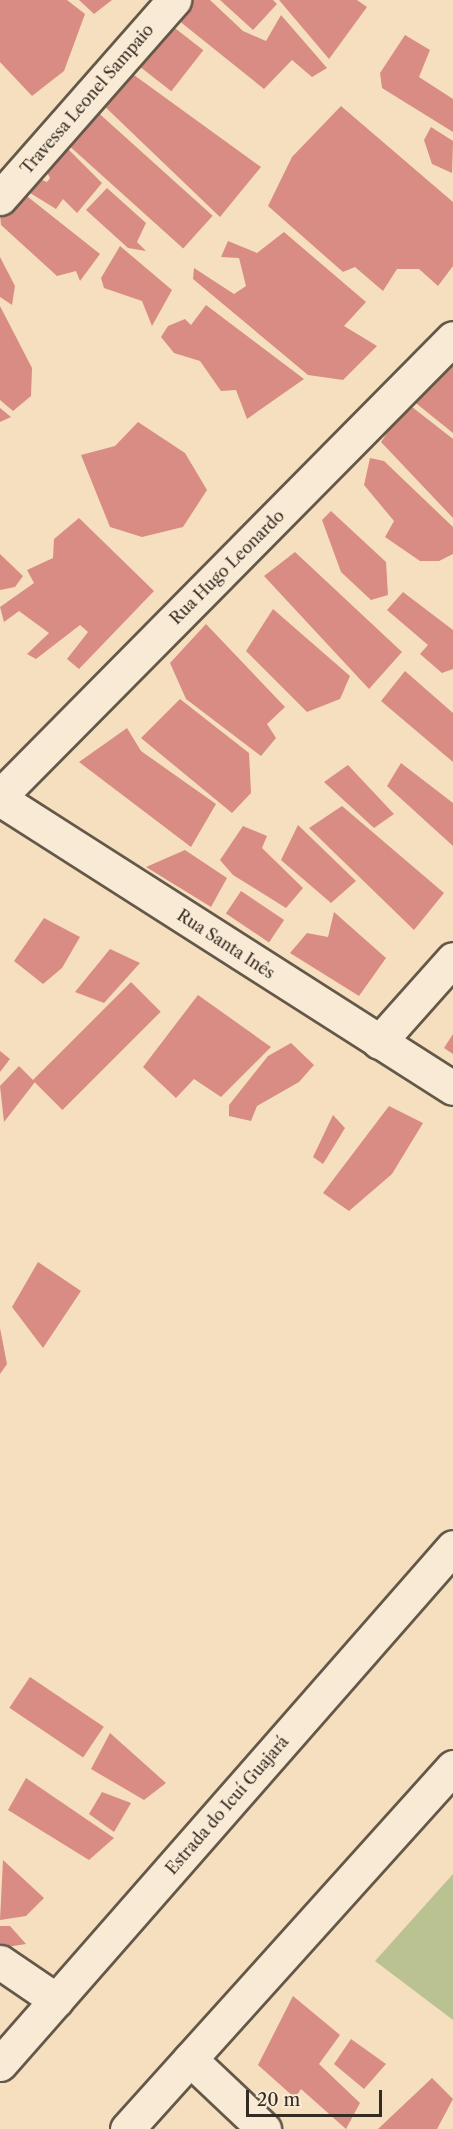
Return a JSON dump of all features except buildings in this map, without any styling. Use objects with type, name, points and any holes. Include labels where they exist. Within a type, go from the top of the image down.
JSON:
[{"type":"street","name":"Travessa Leonel Sampaio","points":[[0,198],[174,0]]},
{"type":"street","name":"Rua Hugo Leonardo","points":[[0,798],[453,338]]},
{"type":"street","name":"Rua Santa Inês","points":[[0,798],[453,1088]]},
{"type":"street","points":[[379,1042],[453,959]]},
{"type":"street","name":"Estrada do Icuí Guajará","points":[[0,2064],[453,1547]]},
{"type":"street","points":[[127,2129],[453,1767]]},
{"type":"street","points":[[0,1962],[56,2000]]},
{"type":"street","points":[[190,2059],[264,2129]]},
{"type":"green space","points":[[453,1874],[453,2020],[375,1961]]}]
